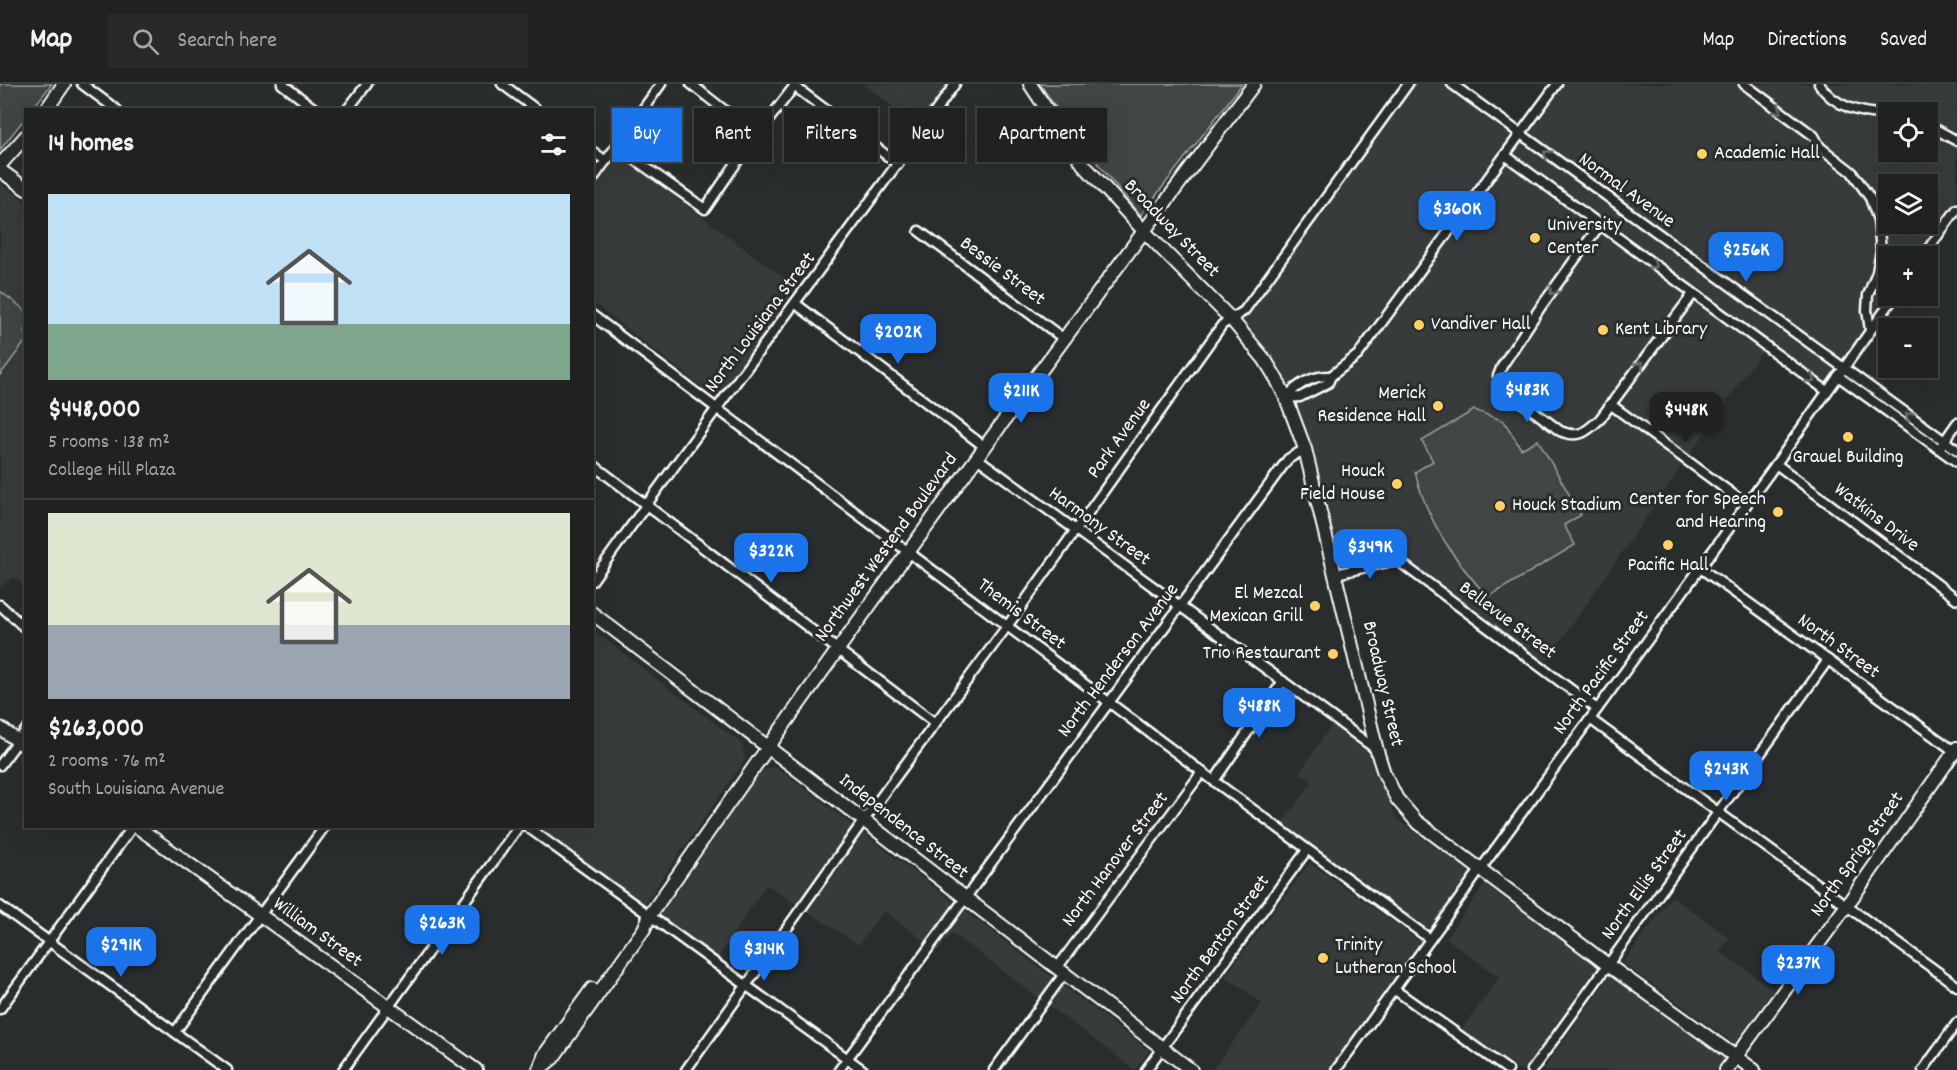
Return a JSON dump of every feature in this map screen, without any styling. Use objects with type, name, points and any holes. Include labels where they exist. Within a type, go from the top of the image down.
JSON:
[{"type":"main road","points":[[47,108],[64,84]]},
{"type":"main road","name":"Broadway Street","points":[[1030,84],[1083,164],[1144,231],[1231,320],[1265,360],[1286,398],[1305,449],[1377,751],[1384,773],[1397,799],[1416,821],[1480,870],[1754,1070]]},
{"type":"main road","name":"Northwest Westend Boulevard","points":[[539,1070],[545,1054],[638,924],[650,915],[837,650],[1254,84]]},
{"type":"main road","points":[[0,165],[24,138]]},
{"type":"main road","points":[[0,170],[24,188]]},
{"type":"main road","name":"Independence Street","points":[[594,616],[1191,1070]]},
{"type":"main road","points":[[0,728],[21,744]]},
{"type":"main road","name":"North Sprigg Street","points":[[1726,1070],[1956,751]]},
{"type":"main road","name":"William Street","points":[[138,828],[476,1070]]},
{"type":"street","points":[[82,84],[114,108]]},
{"type":"street","points":[[282,84],[313,108]]},
{"type":"street","points":[[349,108],[367,84]]},
{"type":"street","points":[[502,84],[534,108]]},
{"type":"street","points":[[594,177],[661,84]]},
{"type":"street","points":[[691,84],[722,108]]},
{"type":"street","name":"North Louisiana Street","points":[[594,577],[955,84]]},
{"type":"street","name":"Park Avenue","points":[[686,1070],[1222,325],[1244,311],[1408,84]]},
{"type":"street","name":"Normal Avenue","points":[[1452,84],[1942,445],[1957,462]]},
{"type":"street","points":[[1286,398],[1295,387],[1321,375],[1331,375],[1358,355],[1557,84]]},
{"type":"street","points":[[1743,84],[1814,136],[1820,147],[1852,172],[1869,198],[1878,220],[1881,251],[1877,272],[1868,295],[1867,310],[1870,330]]},
{"type":"street","points":[[1819,84],[1826,95],[1836,103],[1854,110],[1878,114]]},
{"type":"street","points":[[772,114],[795,85],[898,164]]},
{"type":"street","points":[[1938,131],[1957,141]]},
{"type":"street","points":[[606,161],[617,147],[705,209],[737,162]]},
{"type":"street","points":[[594,152],[606,161]]},
{"type":"street","points":[[1505,155],[1827,391]]},
{"type":"street","points":[[1930,246],[1957,208]]},
{"type":"street","points":[[1599,226],[1540,308],[1502,366],[1498,376],[1501,386],[1560,431],[1570,436],[1586,432],[1600,419],[1693,294]]},
{"type":"street","name":"Bessie Street","points":[[919,231],[1064,339]]},
{"type":"street","points":[[796,304],[985,447]]},
{"type":"street","name":"North Pacific Street","points":[[1336,1070],[1776,464],[1888,306]]},
{"type":"street","name":"Themis Street","points":[[594,316],[1008,625],[1108,703],[1430,939]]},
{"type":"street","points":[[1610,404],[1746,504]]},
{"type":"street","points":[[1942,445],[1957,423]]},
{"type":"street","name":"Normal Avenue","points":[[1942,445],[1957,450]]},
{"type":"street","name":"North Henderson Avenue","points":[[839,1070],[1288,459],[1305,449]]},
{"type":"street","name":"Harmony Street","points":[[977,458],[1377,751]]},
{"type":"street","name":"Watkins Drive","points":[[1776,464],[1957,599]]},
{"type":"street","points":[[594,465],[935,723]]},
{"type":"street","points":[[1332,556],[1390,543],[1397,560],[1336,574]]},
{"type":"street","name":"Bellevue Street","points":[[1397,560],[1597,709]]},
{"type":"street","name":"North Street","points":[[1700,567],[1956,751]]},
{"type":"street","points":[[0,605],[24,627]]},
{"type":"street","name":"North Ellis Street","points":[[1532,1070],[1828,660]]},
{"type":"street","points":[[1214,781],[1283,681]]},
{"type":"street","points":[[1590,719],[1957,986]]},
{"type":"street","points":[[0,765],[21,744]]},
{"type":"street","name":"North Hanover Street","points":[[994,1070],[1060,971],[1202,772]]},
{"type":"street","points":[[0,1009],[134,828]]},
{"type":"street","points":[[175,1032],[323,828]]},
{"type":"street","points":[[343,1070],[518,828]]},
{"type":"street","points":[[529,828],[863,1070]]},
{"type":"street","name":"North Benton Street","points":[[1146,1070],[1307,850]]},
{"type":"street","points":[[0,906],[227,1070]]},
{"type":"street","points":[[1395,990],[1508,1070]]},
{"type":"street","points":[[1923,1070],[1957,1023]]},
{"type":"shaded area","points":[[0,84],[52,84],[33,108],[24,108],[24,119],[0,150]]},
{"type":"shaded area","points":[[863,84],[950,84],[933,108],[895,108]]},
{"type":"shaded area","points":[[1040,84],[1242,84],[1141,215],[1097,162],[1107,162],[1107,108],[1056,108]]},
{"type":"shaded area","points":[[1408,84],[1452,84],[1520,134],[1557,84],[1957,84],[1957,202],[1938,230],[1938,174],[1878,174],[1878,234],[1935,234],[1927,246],[1878,246],[1878,306],[1886,306],[1843,369],[1819,393],[1761,352],[1546,662],[1528,650],[1520,651],[1397,560],[1336,574],[1286,398],[1231,319],[1244,311]]},
{"type":"shaded area","points":[[614,162],[628,162],[799,289],[718,399],[594,304],[594,189]]},
{"type":"shaded area","points":[[0,183],[24,200],[24,310],[0,291]]},
{"type":"shaded area","points":[[0,291],[24,309],[24,343],[0,375]]},
{"type":"shaded area","points":[[24,343],[24,585],[14,577],[0,587],[0,375]]},
{"type":"shaded area","name":"Houck Stadium","points":[[1474,410],[1504,421],[1521,449],[1538,440],[1581,515],[1564,525],[1575,545],[1488,597],[1443,539],[1427,507],[1415,472],[1433,461],[1422,441]]},
{"type":"shaded area","points":[[594,631],[742,744],[745,760],[644,904],[531,828],[594,828]]},
{"type":"shaded area","points":[[1332,724],[1370,751],[1389,803],[1399,821],[1471,872],[1430,933],[1282,823],[1312,782],[1300,772]]},
{"type":"shaded area","points":[[773,767],[780,770],[1149,1051],[1135,1070],[952,933],[938,951],[884,911],[858,945],[766,884],[718,958],[659,917],[762,770]]},
{"type":"shaded area","name":"Trinity Lutheran School","points":[[1310,863],[1420,941],[1328,1070],[1212,1070],[1262,1003],[1225,976]]},
{"type":"shaded area","points":[[1485,884],[1598,966],[1523,1070],[1519,1070],[1462,1029],[1499,977],[1446,938]]},
{"type":"shaded area","points":[[1672,896],[1729,938],[1720,951],[1774,990],[1735,1044],[1623,963]]},
{"type":"shaded area","points":[[1611,974],[1727,1060],[1720,1070],[1543,1070]]},
{"type":"place","name":"Academic Hall","points":[[1702,154]]},
{"type":"place","name":"University Center","points":[[1535,238]]},
{"type":"place","name":"Vandiver Hall","points":[[1419,325]]},
{"type":"place","name":"Kent Library","points":[[1603,330]]},
{"type":"place","name":"Merick Residence Hall","points":[[1438,406]]},
{"type":"place","name":"Grauel Building","points":[[1848,437]]},
{"type":"place","name":"Houck Field House","points":[[1397,484]]},
{"type":"place","name":"Houck Stadium","points":[[1500,506]]},
{"type":"place","name":"Center for Speech and Hearing","points":[[1778,512]]},
{"type":"place","name":"Pacific Hall","points":[[1668,545]]},
{"type":"place","name":"El Mezcal Mexican Grill","points":[[1315,606]]},
{"type":"place","name":"Trio Restaurant","points":[[1333,654]]},
{"type":"place","name":"Trinity Lutheran School","points":[[1323,958]]}]
